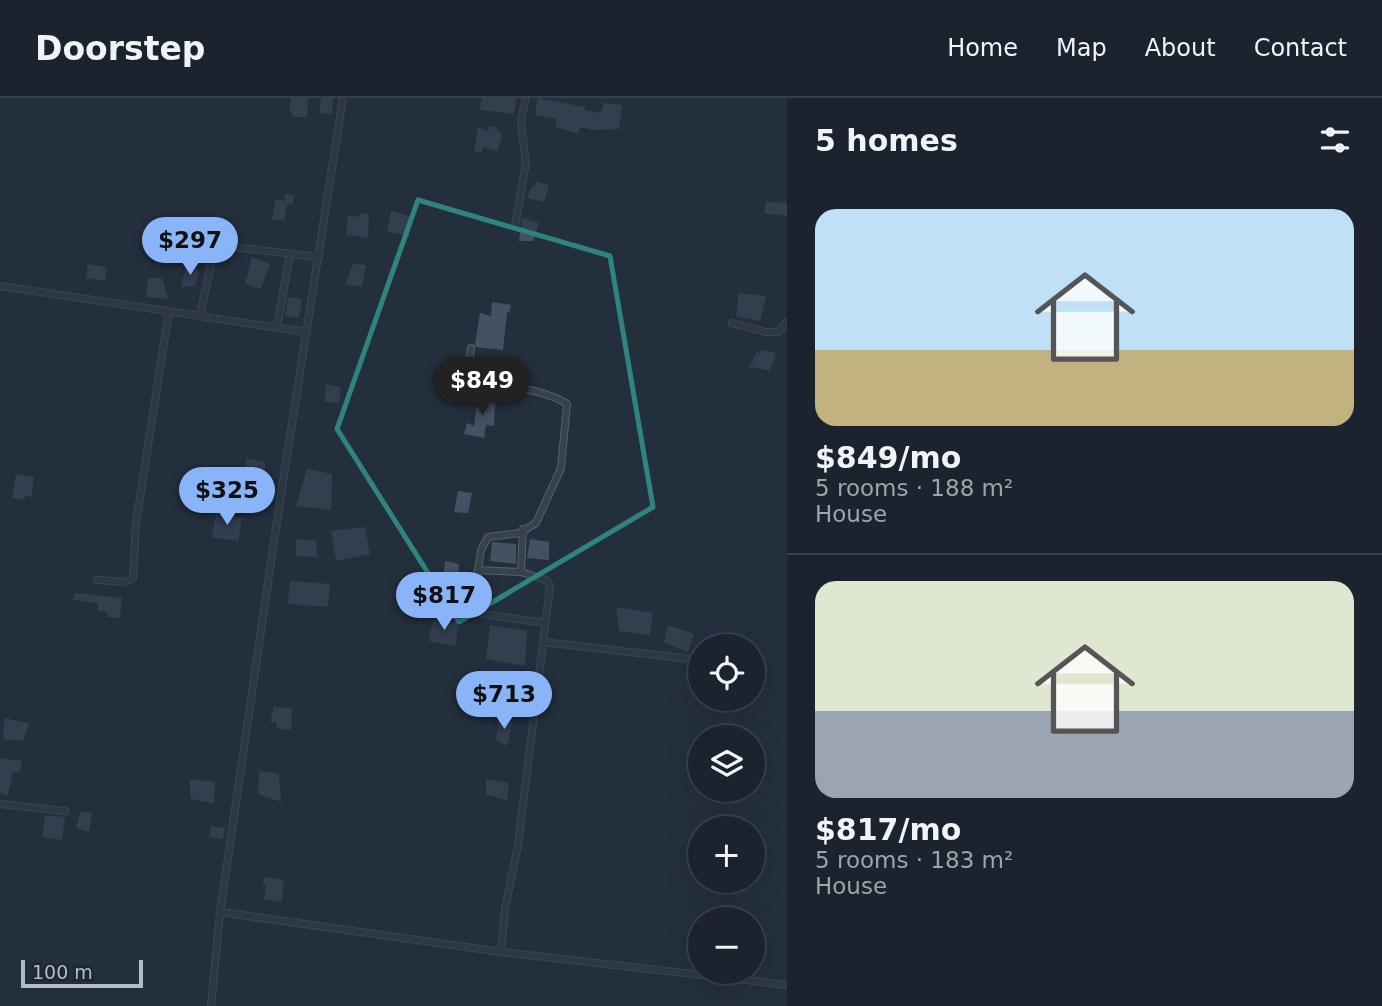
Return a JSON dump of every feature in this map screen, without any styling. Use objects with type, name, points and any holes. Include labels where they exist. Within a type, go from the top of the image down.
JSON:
[{"type":"street","points":[[211,1006],[220,912],[343,98]]},
{"type":"street","points":[[515,226],[526,163],[522,121],[526,98]]},
{"type":"street","points":[[200,316],[215,245],[319,257]]},
{"type":"street","points":[[277,327],[290,254]]},
{"type":"street","points":[[0,287],[306,332]]},
{"type":"street","points":[[97,580],[125,582],[133,578],[136,523],[169,311]]},
{"type":"street","points":[[732,323],[766,332],[778,332],[787,322]]},
{"type":"street","points":[[471,348],[467,382],[484,382],[551,394],[567,404],[561,468],[536,523],[514,534],[488,537],[481,550],[474,606],[484,614],[545,622]]},
{"type":"street","points":[[521,572],[523,529]]},
{"type":"street","points":[[478,570],[521,572],[546,580],[550,586],[517,845],[500,951]]},
{"type":"street","points":[[543,642],[688,659]]},
{"type":"street","points":[[0,804],[65,811]]},
{"type":"street","points":[[220,912],[500,951],[787,985]]},
{"type":"highlighted area","points":[[418,200],[610,256],[653,507],[459,622],[337,429]]},
{"type":"building","points":[[291,98],[308,98],[307,117],[293,117],[289,108]]},
{"type":"building","points":[[321,98],[333,98],[332,114],[319,113]]},
{"type":"building","points":[[482,98],[516,98],[514,114],[479,110]]},
{"type":"building","points":[[538,98],[585,107],[585,110],[601,113],[604,103],[622,105],[619,129],[593,130],[580,127],[578,134],[555,127],[557,119],[535,115]]},
{"type":"building","points":[[497,126],[497,131],[502,133],[498,151],[483,147],[482,152],[474,152],[478,127],[488,131],[489,127]]},
{"type":"building","points":[[536,181],[549,185],[544,202],[527,198]]},
{"type":"building","points":[[285,194],[294,195],[293,204],[287,205],[284,221],[272,219],[276,199],[285,201]]},
{"type":"building","points":[[766,202],[787,203],[787,216],[764,213]]},
{"type":"building","points":[[391,211],[410,216],[409,236],[387,232]]},
{"type":"building","points":[[361,213],[369,214],[368,238],[346,235],[348,215],[360,217]]},
{"type":"building","points":[[522,218],[539,223],[533,241],[519,241]]},
{"type":"building","points":[[252,257],[270,264],[261,289],[245,284]]},
{"type":"building","points":[[88,264],[107,267],[105,281],[86,278]]},
{"type":"building","points":[[353,264],[366,265],[362,286],[345,285]]},
{"type":"building","points":[[186,266],[199,270],[195,286],[181,287]]},
{"type":"building","points":[[148,278],[162,278],[168,299],[146,297]]},
{"type":"building","points":[[739,293],[766,296],[760,321],[736,316]]},
{"type":"building","points":[[288,297],[302,299],[299,318],[285,316]]},
{"type":"building","points":[[492,302],[511,305],[507,312],[503,350],[475,345],[480,313],[491,316]]},
{"type":"building","points":[[761,350],[776,353],[770,371],[749,367],[757,352],[761,353]]},
{"type":"building","points":[[326,384],[341,387],[339,403],[325,402]]},
{"type":"building","points":[[478,396],[495,399],[494,426],[486,425],[484,438],[464,434],[467,423],[474,426]]},
{"type":"building","points":[[246,458],[265,462],[266,484],[244,486]]},
{"type":"building","points":[[307,469],[332,474],[331,510],[296,506]]},
{"type":"building","points":[[16,474],[34,477],[31,497],[25,496],[25,500],[12,498]]},
{"type":"building","points":[[458,491],[472,493],[468,513],[454,512]]},
{"type":"building","points":[[216,513],[242,518],[238,541],[212,537]]},
{"type":"building","points":[[365,527],[370,554],[336,561],[331,531]]},
{"type":"building","points":[[296,539],[316,540],[317,557],[296,556]]},
{"type":"building","points":[[530,539],[549,542],[549,560],[527,558]]},
{"type":"building","points":[[492,542],[516,544],[516,564],[490,561]]},
{"type":"building","points":[[445,561],[459,564],[458,580],[455,580],[454,585],[443,581]]},
{"type":"building","points":[[290,581],[330,584],[328,607],[288,604]]},
{"type":"building","points":[[75,593],[122,598],[120,618],[107,617],[107,612],[98,611],[98,603],[73,600]]},
{"type":"building","points":[[616,607],[653,613],[650,635],[619,631]]},
{"type":"building","points":[[433,619],[458,622],[456,646],[429,641]]},
{"type":"building","points":[[490,625],[527,631],[525,666],[486,659]]},
{"type":"building","points":[[668,625],[694,634],[688,634],[688,652],[664,643]]},
{"type":"building","points":[[274,707],[292,708],[291,730],[276,728],[277,722],[270,722]]},
{"type":"building","points":[[499,717],[513,722],[507,746],[496,739]]},
{"type":"building","points":[[4,718],[29,723],[23,741],[3,739]]},
{"type":"building","points":[[0,758],[22,761],[20,772],[13,772],[8,795],[0,793]]},
{"type":"building","points":[[259,771],[279,774],[281,802],[258,794]]},
{"type":"building","points":[[189,779],[215,782],[214,804],[191,799]]},
{"type":"building","points":[[486,779],[509,783],[507,800],[486,795]]},
{"type":"building","points":[[80,812],[92,813],[89,832],[76,828]]},
{"type":"building","points":[[45,815],[65,817],[62,840],[42,837]]},
{"type":"building","points":[[211,826],[225,828],[223,839],[209,837]]},
{"type":"building","points":[[264,877],[284,880],[281,902],[264,900]]}]
